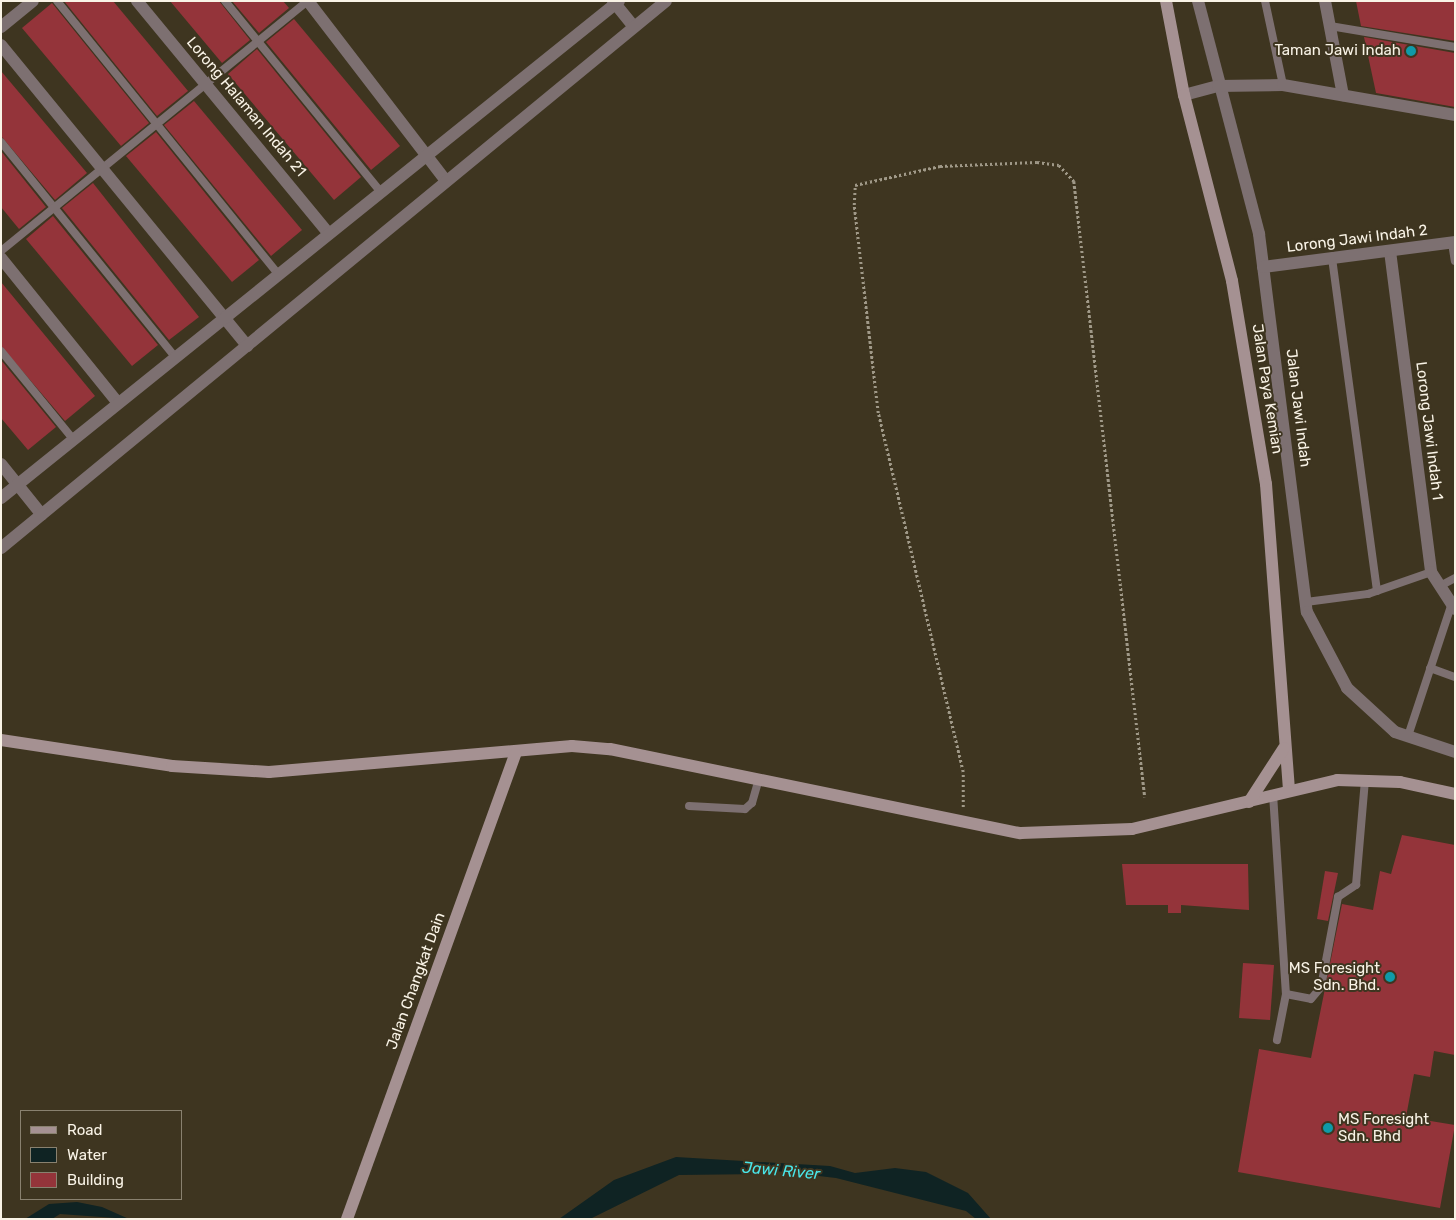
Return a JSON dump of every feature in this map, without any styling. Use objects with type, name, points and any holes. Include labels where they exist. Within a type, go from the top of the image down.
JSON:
[{"type":"main road","name":"Jalan Paya Kemian","points":[[1166,1],[1184,95],[1232,280],[1266,484],[1288,789]]},
{"type":"main road","points":[[1,740],[172,766],[269,772],[515,754],[572,746],[610,749],[1022,833],[1076,834],[1179,821],[1288,789],[1337,780],[1400,782],[1455,794]]},
{"type":"main road","points":[[1249,802],[1284,748]]},
{"type":"main road","name":"Jalan Changkat Dain","points":[[347,1219],[515,754]]},
{"type":"street","points":[[1,27],[33,1]]},
{"type":"street","name":"Lorong Halaman Indah 21","points":[[137,1],[328,232]]},
{"type":"street","points":[[307,1],[446,181]]},
{"type":"street","points":[[1,548],[666,1]]},
{"type":"street","name":"Jalan Jawi Indah","points":[[1198,1],[1218,86],[1243,160],[1263,267],[1306,602],[1347,688],[1395,732],[1455,752]]},
{"type":"street","points":[[1325,1],[1343,95]]},
{"type":"street","points":[[1,498],[328,232],[616,2],[634,26]]},
{"type":"street","points":[[1,45],[247,346]]},
{"type":"street","points":[[1184,95],[1218,86],[1283,85],[1455,115]]},
{"type":"street","name":"Lorong Jawi Indah 2","points":[[1263,267],[1454,243]]},
{"type":"street","name":"Lorong Jawi Indah 1","points":[[1390,251],[1431,572],[1453,608]]},
{"type":"street","points":[[1,258],[118,403]]},
{"type":"street","points":[[1,464],[42,515]]},
{"type":"lane","points":[[57,1],[278,274]]},
{"type":"lane","points":[[225,1],[380,191]]},
{"type":"lane","points":[[1,251],[307,1]]},
{"type":"lane","points":[[1265,1],[1283,85]]},
{"type":"lane","points":[[1330,26],[1455,47]]},
{"type":"lane","points":[[1,142],[175,357]]},
{"type":"lane","points":[[1454,243],[1455,262]]},
{"type":"lane","points":[[1332,258],[1377,591]]},
{"type":"lane","points":[[1,351],[73,439]]},
{"type":"lane","points":[[1306,602],[1377,591],[1431,572]]},
{"type":"lane","points":[[1440,586],[1455,578]]},
{"type":"lane","points":[[1408,736],[1430,668],[1453,608]]},
{"type":"lane","points":[[1430,668],[1455,677]]},
{"type":"lane","points":[[689,806],[745,809],[752,803],[759,779]]},
{"type":"lane","points":[[1286,994],[1311,999],[1322,987],[1338,897],[1356,885],[1365,781]]},
{"type":"lane","points":[[1274,794],[1286,994],[1277,1040]]},
{"type":"path","points":[[963,822],[964,772],[878,413],[854,205],[855,185],[940,166],[1037,162],[1059,165],[1074,181],[1145,797]]},
{"type":"water","name":"Jawi River","points":[[676,1157],[830,1166],[855,1173],[895,1168],[926,1172],[968,1193],[991,1219],[976,1219],[966,1211],[836,1178],[767,1170],[764,1174],[679,1175],[590,1219],[559,1219],[614,1180]]},
{"type":"water","points":[[77,1202],[102,1207],[129,1219],[60,1214],[52,1219],[25,1219],[49,1204]]},
{"type":"building","points":[[64,1],[113,1],[188,91],[157,116]]},
{"type":"building","points":[[170,1],[219,1],[250,40],[222,63]]},
{"type":"building","points":[[232,1],[283,1],[289,8],[259,33]]},
{"type":"building","points":[[1356,1],[1455,1],[1455,41],[1361,26]]},
{"type":"building","points":[[52,3],[149,123],[121,146],[22,28]]},
{"type":"building","points":[[294,19],[400,146],[371,170],[266,42]]},
{"type":"building","points":[[1364,37],[1455,53],[1455,107],[1376,93]]},
{"type":"building","points":[[257,49],[361,177],[334,200],[228,74]]},
{"type":"building","points":[[1,71],[87,173],[55,200],[1,136]]},
{"type":"building","points":[[194,101],[302,230],[271,256],[164,125]]},
{"type":"building","points":[[156,132],[259,260],[232,282],[126,156]]},
{"type":"building","points":[[1,151],[46,207],[19,229],[1,207]]},
{"type":"building","points":[[93,183],[199,317],[169,340],[62,208]]},
{"type":"building","points":[[53,216],[158,345],[132,366],[26,239]]},
{"type":"building","points":[[1,282],[95,396],[65,421],[1,346]]},
{"type":"building","points":[[1,360],[56,427],[28,450],[1,418]]},
{"type":"building","points":[[1402,835],[1455,845],[1455,1055],[1434,1051],[1430,1077],[1414,1074],[1406,1117],[1455,1125],[1440,1208],[1238,1172],[1259,1049],[1311,1058],[1342,904],[1373,910],[1380,871],[1391,874]]},
{"type":"building","points":[[1122,864],[1248,864],[1249,910],[1181,905],[1181,913],[1168,913],[1168,905],[1126,905]]},
{"type":"building","points":[[1325,871],[1338,873],[1328,921],[1317,919]]},
{"type":"building","points":[[1243,963],[1274,965],[1270,1020],[1239,1018]]},
{"type":"place","name":"Taman Jawi Indah","points":[[1411,51]]},
{"type":"place","name":"MS Foresight Sdn. Bhd.","points":[[1390,977]]},
{"type":"place","name":"MS Foresight Sdn. Bhd","points":[[1328,1128]]}]
